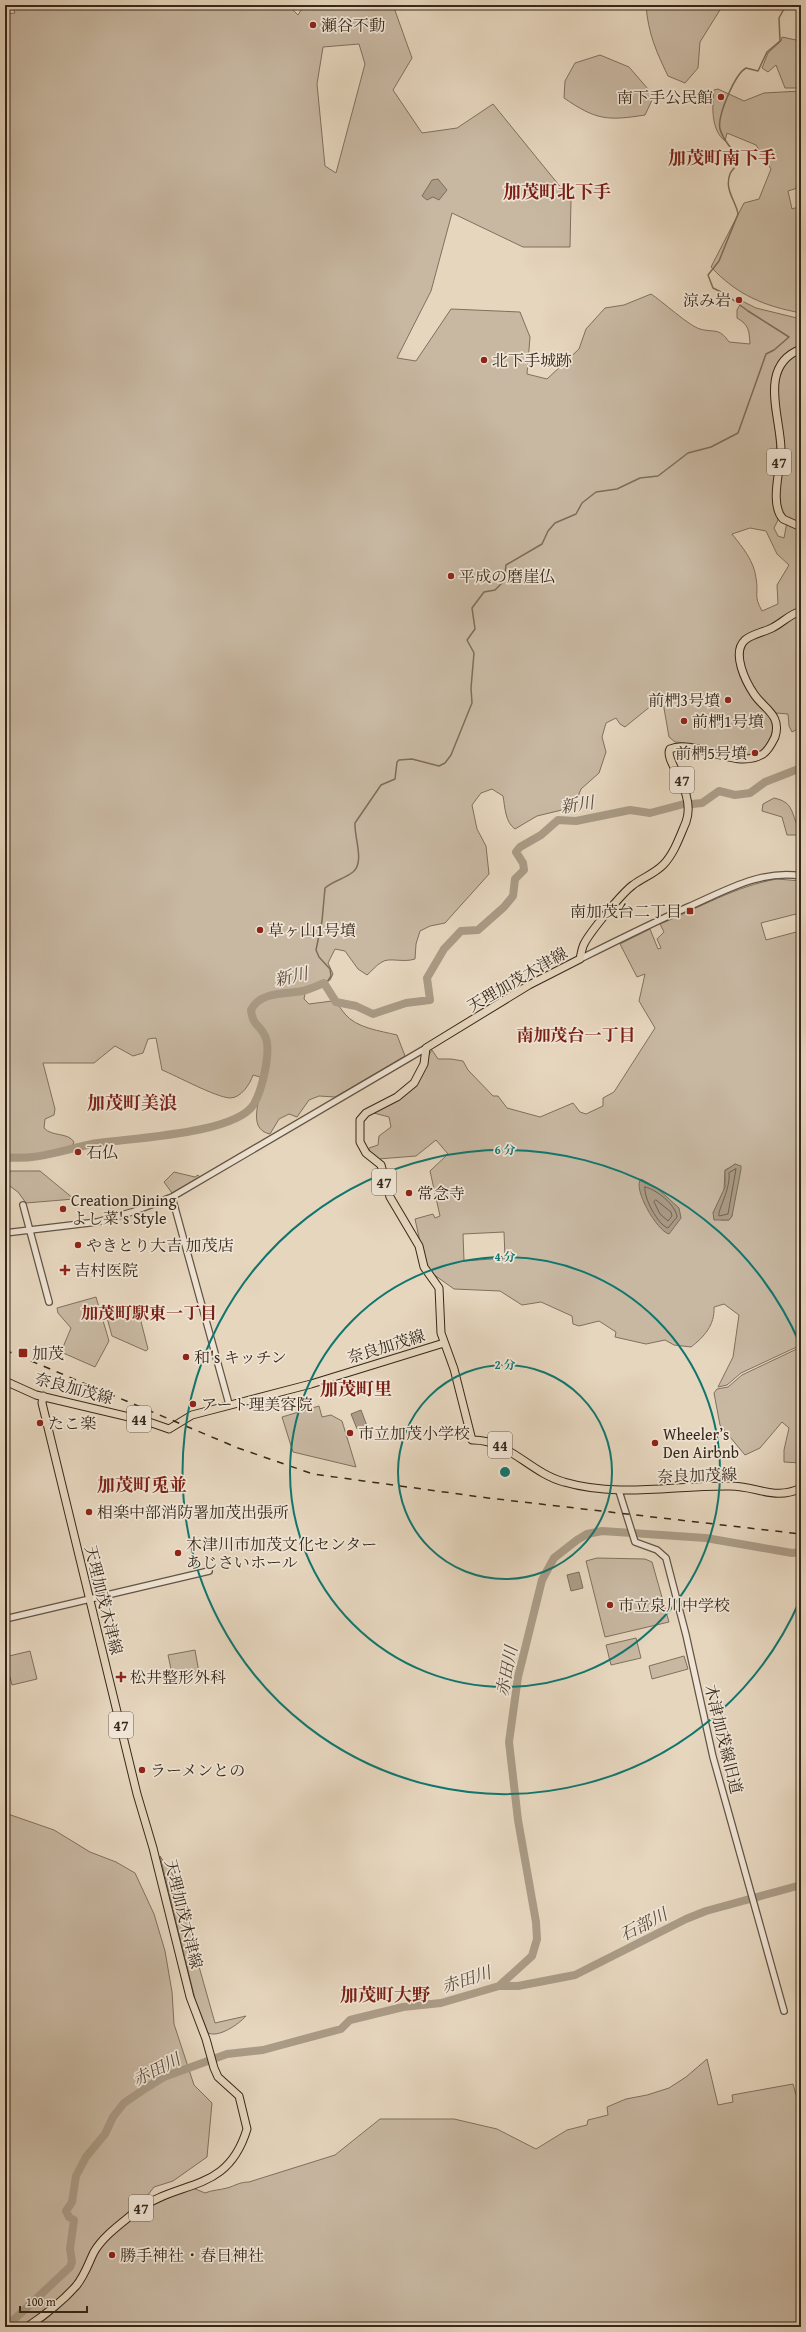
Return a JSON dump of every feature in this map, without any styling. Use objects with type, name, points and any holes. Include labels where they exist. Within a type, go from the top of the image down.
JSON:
[{"type":"main road","name":"47","points":[[801,349],[790,354],[780,366],[775,384],[774,408],[781,452],[777,477],[778,509],[783,519],[801,527]]},
{"type":"main road","name":"天理加茂木津線","points":[[426,1048],[529,985],[580,958],[584,944],[627,889],[663,865],[681,833],[688,814],[688,800],[683,782],[669,760],[668,753],[670,749],[677,747],[688,748],[746,759],[762,754],[770,746],[776,731],[776,719],[750,686],[740,662],[740,648],[746,640],[801,611]]},
{"type":"main road","name":"47","points":[[426,1048],[422,1071],[414,1083],[398,1097],[366,1113],[360,1120],[358,1126],[362,1148],[381,1165],[390,1197],[419,1246],[427,1272],[439,1288],[441,1298],[439,1322],[444,1343]]},
{"type":"main road","name":"奈良加茂線","points":[[5,1380],[43,1396],[146,1421],[169,1430],[192,1415],[229,1404],[311,1384],[444,1343],[453,1365],[472,1440],[498,1444],[537,1470],[564,1482],[619,1491],[730,1486],[780,1495],[801,1488]]},
{"type":"main road","name":"天理加茂木津線","points":[[27,2327],[50,2312],[61,2302],[85,2273],[100,2244],[136,2211],[148,2203],[210,2178],[227,2168],[245,2136],[247,2129],[246,2117],[235,2091],[222,2082],[214,2068],[190,1996],[153,1848],[137,1794],[89,1599],[43,1410],[43,1396]]},
{"type":"street","points":[[580,958],[644,927],[740,884],[774,875],[801,876]]},
{"type":"street","points":[[5,1233],[30,1231],[103,1220],[132,1212],[172,1197],[426,1048]]},
{"type":"street","points":[[172,1197],[229,1404]]},
{"type":"street","points":[[23,1205],[49,1302]]},
{"type":"street","name":"木津加茂線旧道","points":[[619,1491],[636,1542],[657,1550],[666,1558],[686,1635],[714,1757],[784,2011]]},
{"type":"street","points":[[5,1619],[209,1571]]},
{"type":"shaded area","points":[[12,5],[288,5],[298,15],[304,5],[393,5],[412,58],[393,90],[422,133],[457,128],[493,104],[571,200],[570,247],[523,247],[452,213],[431,291],[397,358],[416,361],[451,309],[520,312],[530,337],[527,374],[547,379],[579,349],[586,329],[605,308],[624,305],[651,294],[695,327],[719,332],[729,342],[750,344],[748,328],[737,318],[737,310],[742,301],[756,308],[801,319],[801,346],[787,352],[775,370],[772,409],[779,444],[778,520],[774,528],[778,536],[784,538],[787,522],[801,528],[801,608],[773,625],[742,640],[743,671],[746,686],[753,700],[774,723],[769,741],[760,751],[749,755],[720,753],[689,744],[675,742],[669,737],[662,697],[625,727],[620,724],[616,718],[606,723],[602,737],[606,752],[599,773],[581,789],[577,799],[566,809],[537,816],[515,829],[507,818],[503,796],[492,789],[481,793],[472,805],[477,829],[486,846],[489,874],[445,923],[430,926],[420,931],[416,944],[415,959],[385,961],[367,975],[358,969],[345,951],[335,949],[328,963],[333,974],[330,980],[306,988],[304,999],[309,1004],[332,1001],[356,1023],[397,1035],[405,1056],[335,1097],[319,1096],[309,1100],[297,1117],[289,1114],[279,1119],[270,1134],[264,1132],[260,1128],[257,1119],[260,1077],[253,1075],[250,1082],[238,1096],[230,1098],[215,1094],[162,1070],[156,1038],[148,1039],[143,1053],[133,1056],[115,1046],[94,1063],[43,1063],[55,1109],[54,1115],[45,1119],[44,1128],[51,1133],[68,1137],[74,1142],[71,1149],[36,1156],[5,1155],[5,14],[15,13]],"holes":[[[359,44],[365,64],[336,173],[325,166],[317,84],[323,47]],[[750,528],[766,531],[777,554],[789,565],[777,585],[778,604],[762,611],[757,598],[757,583],[753,566],[740,544],[732,534]]]},
{"type":"shaded area","points":[[646,5],[723,5],[700,42],[698,68],[685,83],[668,76],[653,42]]},
{"type":"shaded area","points":[[782,37],[796,40],[801,39],[801,88],[785,88],[776,65],[768,72],[762,68],[768,53],[781,41]]},
{"type":"shaded area","points":[[600,55],[629,67],[654,96],[645,115],[621,118],[602,117],[585,111],[564,98],[565,81],[575,63]]},
{"type":"shaded area","points":[[718,89],[744,101],[764,93],[801,91],[801,187],[788,191],[792,209],[801,206],[801,313],[775,307],[752,298],[731,285],[711,267],[744,203],[759,199],[771,169],[756,145],[727,133],[725,141],[720,136],[715,125],[713,111],[714,90]]},
{"type":"shaded area","points":[[801,352],[801,525],[784,518],[779,509],[776,413],[777,394],[784,365],[792,357]]},
{"type":"shaded area","points":[[801,614],[801,727],[792,732],[789,726],[788,714],[776,713],[772,707],[756,693],[744,668],[743,654],[747,642]]},
{"type":"shaded area","points":[[774,798],[788,804],[797,825],[801,827],[801,835],[787,835],[782,817],[762,811],[763,804]]},
{"type":"shaded area","points":[[777,879],[801,881],[801,1345],[741,1373],[727,1385],[718,1387],[733,1357],[739,1315],[724,1304],[714,1307],[711,1325],[704,1335],[691,1347],[674,1345],[665,1340],[646,1344],[615,1337],[616,1332],[599,1321],[579,1326],[573,1324],[572,1316],[541,1302],[522,1305],[500,1291],[454,1289],[426,1269],[415,1219],[433,1214],[435,1218],[440,1216],[430,1171],[448,1154],[436,1140],[416,1156],[378,1159],[369,1152],[369,1148],[378,1145],[379,1136],[391,1127],[389,1117],[370,1112],[402,1095],[432,1050],[438,1059],[463,1061],[468,1070],[493,1096],[498,1096],[507,1108],[540,1117],[573,1103],[580,1112],[586,1114],[603,1106],[603,1098],[614,1092],[655,1028],[639,1001],[645,974],[637,977],[620,944],[650,929],[658,949],[661,948],[657,939],[664,932],[660,924],[732,892],[762,882]],"holes":[[[796,914],[800,931],[766,940],[761,923]],[[736,1164],[732,1216],[729,1220],[721,1220],[713,1213],[724,1191],[725,1170]],[[504,1232],[505,1258],[464,1261],[463,1234]]]},
{"type":"shaded area","points":[[10,1171],[40,1171],[74,1199],[26,1203],[18,1192],[7,1184]]},
{"type":"shaded area","points":[[174,1172],[195,1177],[198,1175],[200,1177],[172,1193],[164,1182]]},
{"type":"shaded area","points":[[96,1297],[109,1341],[95,1367],[61,1352],[71,1328],[58,1313],[57,1308]]},
{"type":"shaded area","points":[[132,1305],[137,1306],[148,1349],[146,1351],[112,1336],[106,1314]]},
{"type":"shaded area","points":[[801,1347],[801,1463],[784,1462],[784,1450],[789,1428],[782,1422],[760,1448],[745,1455],[720,1425],[714,1393],[717,1389],[728,1387],[742,1375]]},
{"type":"shaded area","points":[[319,1406],[322,1417],[331,1415],[342,1421],[356,1467],[293,1452],[282,1417]]},
{"type":"shaded area","points":[[597,1558],[645,1559],[652,1562],[669,1622],[605,1637],[586,1561]]},
{"type":"shaded area","points":[[636,1638],[641,1658],[611,1665],[606,1645]]},
{"type":"shaded area","points":[[195,1650],[200,1678],[174,1683],[168,1655]]},
{"type":"shaded area","points":[[30,1651],[37,1679],[12,1685],[5,1657]]},
{"type":"shaded area","points":[[684,1656],[688,1669],[652,1679],[649,1666]]},
{"type":"shaded area","points":[[5,1813],[54,1830],[90,1852],[116,1862],[135,1873],[154,1914],[165,1951],[172,1992],[174,2024],[194,2085],[212,2103],[207,2157],[173,2181],[154,2187],[137,2209],[117,2224],[63,2298],[26,2327],[5,2327]]},
{"type":"shaded area","points":[[160,1856],[175,1878],[192,1929],[194,1949],[215,2023],[246,2016],[239,2023],[218,2034],[208,2033],[195,1999]]},
{"type":"shaded area","points":[[707,2059],[718,2105],[733,2102],[732,2095],[793,2084],[796,2095],[801,2094],[801,2327],[36,2327],[58,2308],[79,2286],[90,2270],[100,2248],[119,2227],[142,2211],[180,2193],[193,2188],[205,2193],[224,2189],[335,2155],[380,2119],[454,2119],[497,2129],[536,2149],[567,2130],[587,2125],[588,2120],[608,2115],[607,2107],[626,2099],[647,2095],[669,2088],[686,2077]]},
{"type":"water","points":[[438,179],[447,190],[439,200],[433,197],[427,200],[422,196],[432,180]]},
{"type":"water","points":[[735,1164],[741,1166],[741,1169],[732,1216],[729,1220],[714,1220],[713,1213],[725,1187],[725,1171]]},
{"type":"water","points":[[641,1179],[657,1188],[679,1208],[681,1218],[669,1234],[658,1225],[647,1209],[640,1191],[639,1184]]},
{"type":"water","points":[[361,1410],[367,1426],[357,1429],[351,1414]]},
{"type":"water","points":[[579,1572],[583,1588],[571,1591],[567,1575]]},
{"type":"waterway","points":[[326,984],[331,976],[330,969],[319,957],[316,950],[322,921],[325,888],[350,874],[356,868],[359,856],[355,823],[381,785],[395,779],[397,762],[399,760],[412,759],[439,766],[445,763],[451,755],[472,703],[471,688],[474,653],[467,640],[475,629],[472,608],[484,592],[495,590],[504,581],[506,565],[542,544],[548,531],[555,523],[576,514],[582,503],[596,492],[617,489],[640,478],[658,476],[688,453],[711,447],[738,433],[766,354],[774,350],[789,337],[748,311],[725,294],[713,288],[708,275],[719,261],[738,214],[728,185],[730,174],[739,161],[721,133],[721,115],[737,78],[746,68],[758,71],[767,52],[780,41],[779,18],[786,5]]},
{"type":"waterway","name":"新川","points":[[692,804],[702,803],[719,791],[735,795],[750,793],[765,782],[801,768]]},
{"type":"waterway","name":"新川","points":[[5,1157],[27,1158],[92,1144],[153,1137],[203,1129],[243,1114],[254,1104],[257,1098],[263,1080],[267,1060],[267,1042],[263,1032],[253,1020],[251,1010],[261,999],[274,994],[303,991],[324,983],[336,1002],[356,1006],[373,1014],[406,1003],[430,1000],[427,978],[444,949],[461,931],[478,930],[504,907],[513,896],[515,879],[524,870],[523,863],[516,852],[520,847],[541,835],[558,820],[576,821],[630,810],[650,813],[684,804]]},
{"type":"waterway","name":"赤田川","points":[[6,2327],[70,2267],[72,2262],[70,2249],[74,2220],[69,2217],[66,2211],[72,2202],[76,2176],[86,2157],[105,2134],[113,2117],[124,2103],[164,2077],[227,2054],[263,2050],[341,2029],[350,2020],[403,2007],[441,2003],[499,1986],[532,1956],[537,1939],[536,1922],[518,1820],[509,1742],[518,1677],[542,1580],[554,1558],[587,1534],[602,1531],[706,1538],[792,1553],[801,1552]]},
{"type":"waterway","points":[[5,1687],[8,1710],[5,1717]]},
{"type":"waterway","name":"石部川","points":[[499,1986],[518,1986],[575,1975],[686,1919],[706,1911],[801,1885]]},
{"type":"railway","points":[[5,1350],[238,1448],[313,1474],[488,1498],[801,1534]]},
{"type":"place","name":"瀬谷不動","points":[[313,25]]},
{"type":"place","name":"南下手公民館","points":[[721,97]]},
{"type":"place","name":"涼み岩","points":[[739,300]]},
{"type":"place","name":"北下手城跡","points":[[484,360]]},
{"type":"place","name":"平成の磨崖仏","points":[[451,576]]},
{"type":"place","name":"前椚3号墳","points":[[728,700]]},
{"type":"place","name":"前椚1号墳","points":[[684,721]]},
{"type":"place","name":"前椚5号墳","points":[[755,753]]},
{"type":"place","name":"南加茂台二丁目","points":[[690,911]]},
{"type":"place","name":"草ヶ山1号墳","points":[[260,930]]},
{"type":"place","name":"石仏","points":[[78,1152]]},
{"type":"place","name":"常念寺","points":[[409,1193]]},
{"type":"place","name":"Creation Dining よし菜's Style","points":[[63,1209]]},
{"type":"place","name":"やきとり大吉 加茂店","points":[[78,1245]]},
{"type":"place","name":"吉村医院","points":[[65,1270]]},
{"type":"place","name":"加茂","points":[[23,1353]]},
{"type":"place","name":"和's キッチン","points":[[186,1357]]},
{"type":"place","name":"アート理美容院","points":[[193,1404]]},
{"type":"place","name":"たこ楽","points":[[40,1423]]},
{"type":"place","name":"市立加茂小学校","points":[[350,1433]]},
{"type":"place","name":"Wheeler’s Den Airbnb","points":[[655,1443]]},
{"type":"place","name":"相楽中部消防署加茂出張所","points":[[89,1512]]},
{"type":"place","name":"木津川市加茂文化センター あじさいホール","points":[[178,1553]]},
{"type":"place","name":"市立泉川中学校","points":[[610,1605]]},
{"type":"place","name":"松井整形外科","points":[[121,1677]]},
{"type":"place","name":"ラーメンとの","points":[[142,1770]]},
{"type":"place","name":"勝手神社・春日神社","points":[[112,2255]]},
{"type":"district","name":"加茂町南下手","points":[[722,157]]},
{"type":"district","name":"加茂町北下手","points":[[557,191]]},
{"type":"district","name":"南加茂台一丁目","points":[[576,1034]]},
{"type":"district","name":"加茂町美浪","points":[[132,1102]]},
{"type":"district","name":"加茂町駅東一丁目","points":[[149,1312]]},
{"type":"district","name":"加茂町里","points":[[356,1388]]},
{"type":"district","name":"加茂町兎並","points":[[142,1484]]},
{"type":"district","name":"加茂町大野","points":[[385,1994]]}]
